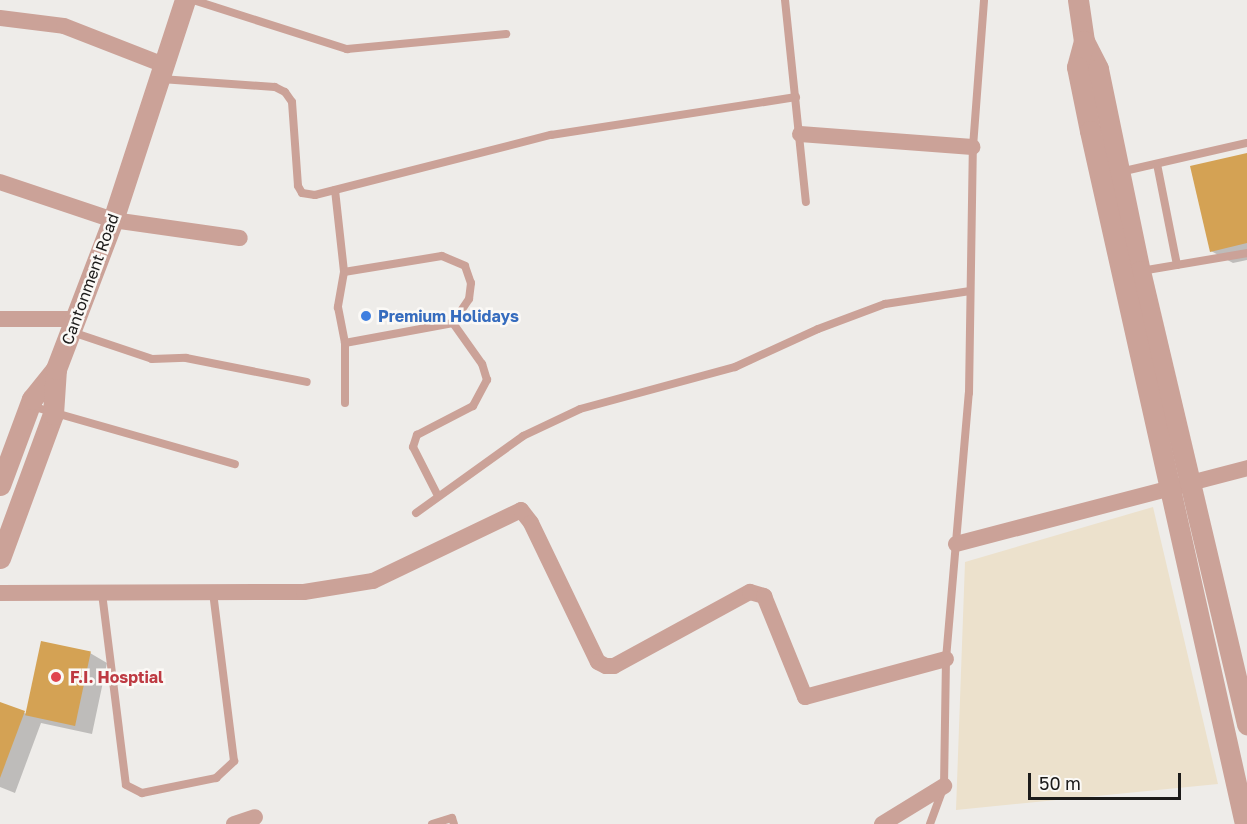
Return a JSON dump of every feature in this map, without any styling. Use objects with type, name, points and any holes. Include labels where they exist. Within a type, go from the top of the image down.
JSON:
[{"type":"street","name":"Cantonment Road","points":[[0,558],[53,414],[56,369],[113,220],[185,0]]},
{"type":"street","points":[[1078,0],[1084,41],[1098,69],[1120,172],[1131,273],[1170,491],[1206,661],[1245,824]]},
{"type":"street","points":[[0,18],[64,26],[162,72]]},
{"type":"street","points":[[1084,41],[1077,67],[1190,485],[1247,725]]},
{"type":"street","points":[[800,134],[973,147]]},
{"type":"street","points":[[0,182],[113,220],[240,238]]},
{"type":"street","points":[[0,319],[74,326]]},
{"type":"street","points":[[0,485],[29,405],[56,369]]},
{"type":"street","points":[[956,544],[1170,491],[1247,468]]},
{"type":"street","points":[[0,593],[304,592],[373,581],[521,510],[531,523],[598,662],[606,666],[614,666],[750,592],[764,596],[805,697],[946,659]]},
{"type":"street","points":[[1206,661],[1231,656]]},
{"type":"street","points":[[882,824],[944,786]]},
{"type":"street","points":[[234,824],[255,817]]},
{"type":"lane","points":[[193,0],[347,49],[506,34]]},
{"type":"lane","points":[[785,0],[807,202]]},
{"type":"lane","points":[[930,824],[944,786],[946,659],[969,393],[973,147],[984,0]]},
{"type":"lane","points":[[162,72],[275,87],[285,92],[292,102],[298,186],[302,193],[315,195],[551,135],[796,97]]},
{"type":"lane","points":[[1120,172],[1247,143]]},
{"type":"lane","points":[[1157,164],[1176,265]]},
{"type":"lane","points":[[335,190],[344,272],[338,307],[345,343],[345,403]]},
{"type":"lane","points":[[1131,273],[1247,253]]},
{"type":"lane","points":[[344,272],[442,256],[457,259],[465,266],[471,283],[470,299],[453,323],[345,343]]},
{"type":"lane","points":[[416,513],[523,436],[580,409],[735,367],[818,328],[885,304],[970,291]]},
{"type":"lane","points":[[438,496],[413,447],[417,435],[473,406],[487,380],[482,364],[453,323]]},
{"type":"lane","points":[[74,326],[152,359],[186,358],[307,382]]},
{"type":"lane","points":[[29,405],[53,414],[236,464]]},
{"type":"lane","points":[[102,593],[126,785],[142,793],[216,778],[234,761],[213,592]]},
{"type":"lane","points":[[432,824],[452,818],[454,824]]},
{"type":"shaded area","points":[[1153,507],[1218,784],[956,810],[965,562]]},
{"type":"building","points":[[1247,153],[1247,243],[1210,252],[1190,166]]},
{"type":"building","points":[[41,641],[91,652],[75,726],[25,715]]},
{"type":"building","points":[[0,702],[25,711],[0,778]]},
{"type":"place","name":"Premium Holidays","points":[[366,316]]},
{"type":"place","name":"F.I. Hosptial","points":[[56,677]]}]
